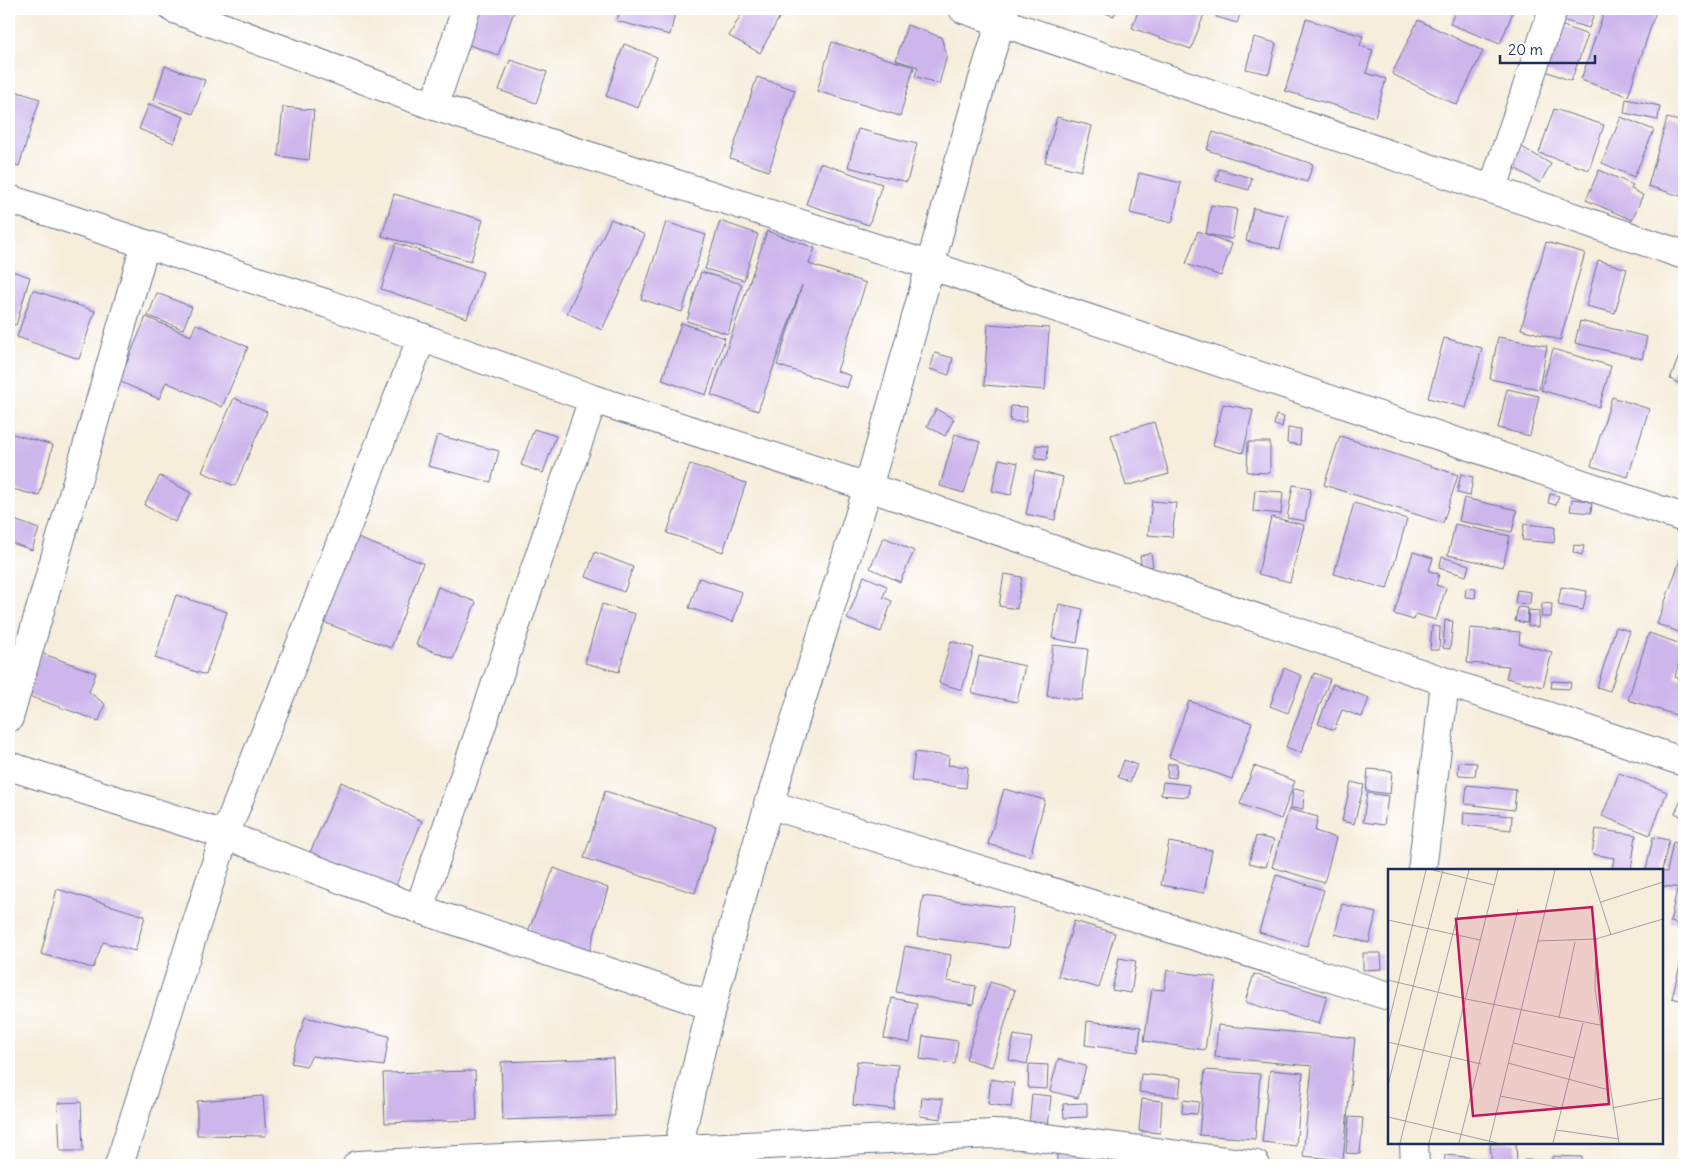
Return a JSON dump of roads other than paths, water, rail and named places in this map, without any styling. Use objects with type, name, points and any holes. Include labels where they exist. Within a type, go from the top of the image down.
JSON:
[{"type":"street","points":[[174,9],[434,106],[929,266],[1684,518]]},
{"type":"street","points":[[434,106],[466,9]]},
{"type":"street","points":[[963,9],[1003,15],[1684,255]]},
{"type":"street","points":[[1493,188],[1553,9]]},
{"type":"street","points":[[678,1150],[697,1057],[768,804],[868,487],[929,266],[1003,15]]},
{"type":"street","points":[[9,199],[422,337],[593,399],[868,487],[1445,684],[1684,762]]},
{"type":"street","points":[[9,718],[145,245]]},
{"type":"street","points":[[119,1165],[225,835],[422,337]]},
{"type":"street","points":[[419,909],[593,399]]},
{"type":"street","points":[[1422,869],[1445,684]]},
{"type":"street","points":[[9,766],[225,835],[419,909],[712,1006]]},
{"type":"street","points":[[768,804],[1388,996]]},
{"type":"street","points":[[357,1165],[1002,1135],[1256,1165]]},
{"type":"street","points":[[1414,1144],[1415,1165]]}]
